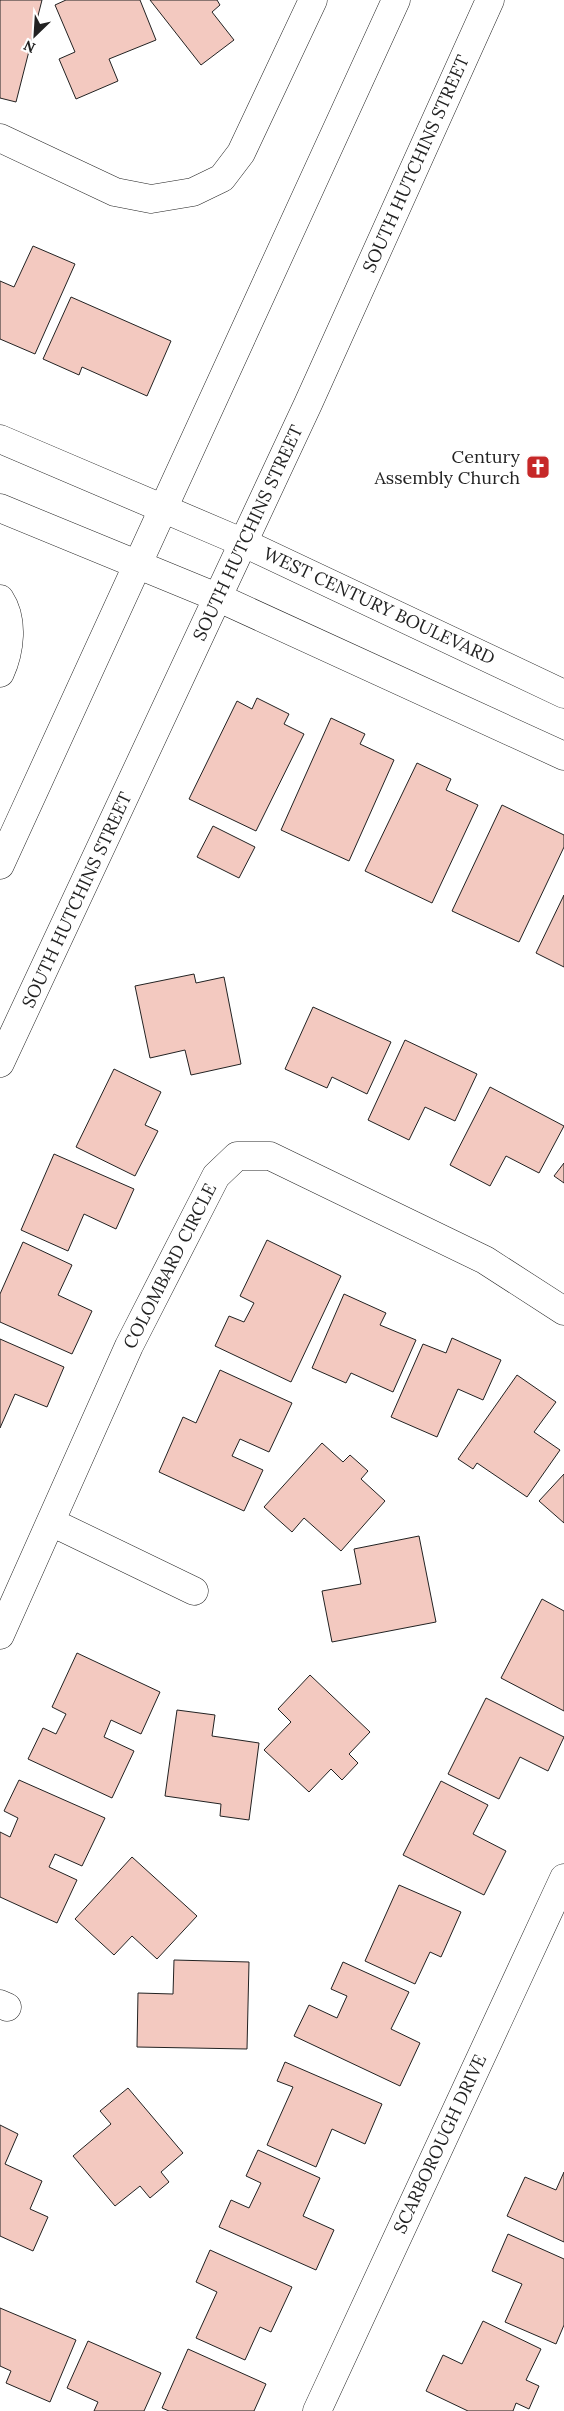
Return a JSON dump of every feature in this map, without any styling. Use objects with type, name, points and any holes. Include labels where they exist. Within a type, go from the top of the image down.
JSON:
[{"type":"street","points":[[0,138],[115,192],[151,198],[193,192],[222,178],[241,153],[313,0]]},
{"type":"street","points":[[0,865],[396,0]]},
{"type":"street","name":"SOUTH HUTCHINS STREET","points":[[0,1063],[219,598],[490,0]]},
{"type":"street","name":"WEST CENTURY BOULEVARD","points":[[0,439],[244,543],[564,694]]},
{"type":"street","points":[[0,508],[219,598],[564,756]]},
{"type":"street","points":[[0,599],[10,621],[6,661],[0,673]]},
{"type":"street","name":"COLOMBARD CIRCLE","points":[[0,1635],[129,1346],[216,1176],[237,1156],[270,1156],[485,1260],[564,1311]]},
{"type":"street","points":[[51,1522],[194,1591]]},
{"type":"street","name":"SCARBOROUGH DRIVE","points":[[317,2411],[564,1878]]},
{"type":"building","points":[[0,0],[42,0],[16,102],[0,98]]},
{"type":"building","points":[[66,0],[140,0],[156,40],[109,59],[118,81],[76,99],[59,59],[75,52],[55,5]]},
{"type":"building","points":[[150,0],[217,0],[220,5],[212,12],[234,40],[201,65]]},
{"type":"building","points":[[33,246],[75,264],[35,354],[0,339],[0,281],[14,287]]},
{"type":"building","points":[[71,297],[171,341],[147,396],[82,367],[79,375],[43,359]]},
{"type":"building","points":[[257,698],[289,714],[284,724],[304,734],[256,831],[189,799],[237,701],[252,709]]},
{"type":"building","points":[[331,718],[365,734],[360,744],[394,760],[349,861],[281,830]]},
{"type":"building","points":[[417,763],[451,779],[446,790],[478,805],[432,903],[365,871]]},
{"type":"building","points":[[502,805],[564,835],[564,847],[519,942],[452,911]]},
{"type":"building","points":[[213,826],[255,847],[239,878],[197,857]]},
{"type":"building","points":[[564,895],[564,967],[536,953]]},
{"type":"building","points":[[194,974],[196,983],[224,977],[241,1064],[191,1075],[185,1050],[150,1058],[135,986]]},
{"type":"building","points":[[313,1007],[391,1042],[367,1094],[332,1077],[327,1088],[285,1069]]},
{"type":"building","points":[[405,1040],[477,1074],[455,1121],[425,1107],[409,1140],[368,1120]]},
{"type":"building","points":[[114,1069],[161,1092],[145,1125],[158,1131],[135,1176],[76,1147]]},
{"type":"building","points":[[490,1087],[564,1126],[539,1173],[506,1156],[490,1186],[450,1165]]},
{"type":"building","points":[[54,1154],[134,1189],[116,1229],[84,1214],[68,1251],[21,1230]]},
{"type":"building","points":[[564,1163],[564,1183],[554,1176]]},
{"type":"building","points":[[267,1240],[341,1276],[291,1382],[215,1346],[229,1316],[244,1322],[254,1303],[240,1296]]},
{"type":"building","points":[[23,1242],[72,1265],[58,1295],[92,1311],[72,1354],[0,1322],[0,1294]]},
{"type":"building","points":[[344,1294],[386,1313],[380,1325],[416,1340],[393,1392],[351,1373],[346,1383],[312,1368]]},
{"type":"building","points":[[452,1338],[501,1360],[483,1400],[458,1389],[437,1437],[391,1417],[423,1344],[446,1353]]},
{"type":"building","points":[[0,1339],[64,1367],[47,1407],[15,1394],[0,1428]]},
{"type":"building","points":[[220,1370],[292,1403],[269,1452],[240,1439],[232,1456],[263,1470],[244,1511],[159,1472],[183,1417],[196,1423]]},
{"type":"building","points":[[517,1375],[556,1402],[534,1432],[560,1450],[527,1497],[477,1463],[473,1469],[458,1459]]},
{"type":"building","points":[[322,1443],[343,1462],[350,1455],[368,1471],[361,1479],[385,1501],[341,1551],[304,1518],[292,1532],[264,1507]]},
{"type":"building","points":[[564,1474],[564,1523],[539,1501]]},
{"type":"building","points":[[419,1536],[436,1622],[332,1642],[322,1591],[361,1584],[354,1549]]},
{"type":"building","points":[[542,1599],[564,1611],[564,1711],[501,1678]]},
{"type":"building","points":[[77,1653],[160,1692],[141,1734],[111,1720],[104,1737],[134,1751],[112,1798],[28,1759],[43,1728],[56,1734],[66,1714],[52,1707]]},
{"type":"building","points":[[310,1675],[370,1732],[349,1754],[358,1763],[342,1780],[331,1769],[309,1792],[264,1750],[291,1722],[278,1709]]},
{"type":"building","points":[[486,1698],[564,1737],[548,1771],[520,1757],[499,1799],[448,1774]]},
{"type":"building","points":[[177,1710],[215,1715],[212,1736],[259,1743],[249,1820],[220,1816],[221,1804],[165,1796]]},
{"type":"building","points":[[19,1780],[105,1818],[82,1866],[55,1854],[49,1867],[77,1880],[57,1923],[0,1897],[0,1832],[10,1837],[18,1818],[4,1811]]},
{"type":"building","points":[[441,1781],[488,1805],[473,1834],[506,1851],[484,1895],[403,1855]]},
{"type":"building","points":[[132,1857],[197,1916],[157,1959],[132,1936],[114,1955],[75,1919]]},
{"type":"building","points":[[399,1885],[461,1912],[441,1957],[430,1952],[415,1984],[365,1961]]},
{"type":"building","points":[[174,1960],[249,1962],[247,2049],[137,2047],[138,1993],[173,1994]]},
{"type":"building","points":[[343,1962],[409,1992],[391,2029],[420,2043],[400,2086],[294,2036],[309,2005],[337,2018],[347,1996],[331,1989]]},
{"type":"building","points":[[285,2062],[382,2104],[365,2144],[332,2129],[316,2167],[267,2145],[293,2087],[277,2081]]},
{"type":"building","points":[[128,2088],[183,2153],[161,2172],[169,2182],[150,2198],[140,2186],[115,2206],[73,2156],[111,2124],[100,2111]]},
{"type":"building","points":[[0,2125],[18,2134],[5,2164],[42,2181],[30,2209],[48,2217],[33,2251],[0,2236]]},
{"type":"building","points":[[258,2150],[320,2178],[303,2216],[334,2230],[316,2270],[219,2227],[231,2200],[249,2208],[261,2183],[246,2176]]},
{"type":"building","points":[[564,2172],[564,2242],[507,2216],[525,2177],[556,2190]]},
{"type":"building","points":[[508,2234],[564,2259],[564,2325],[556,2344],[505,2322],[522,2284],[492,2271]]},
{"type":"building","points":[[210,2250],[292,2287],[271,2332],[260,2327],[245,2360],[196,2338],[217,2292],[196,2282]]},
{"type":"building","points":[[0,2308],[76,2340],[50,2402],[6,2383],[11,2371],[0,2366]]},
{"type":"building","points":[[483,2321],[541,2349],[526,2380],[539,2386],[529,2409],[516,2403],[513,2411],[468,2411],[426,2391],[443,2355],[462,2364]]},
{"type":"building","points":[[88,2341],[161,2373],[144,2411],[94,2411],[98,2402],[67,2388]]},
{"type":"building","points":[[188,2349],[266,2384],[254,2411],[169,2411],[162,2408]]},
{"type":"place","name":"Century Assembly Church","points":[[538,467]]}]
